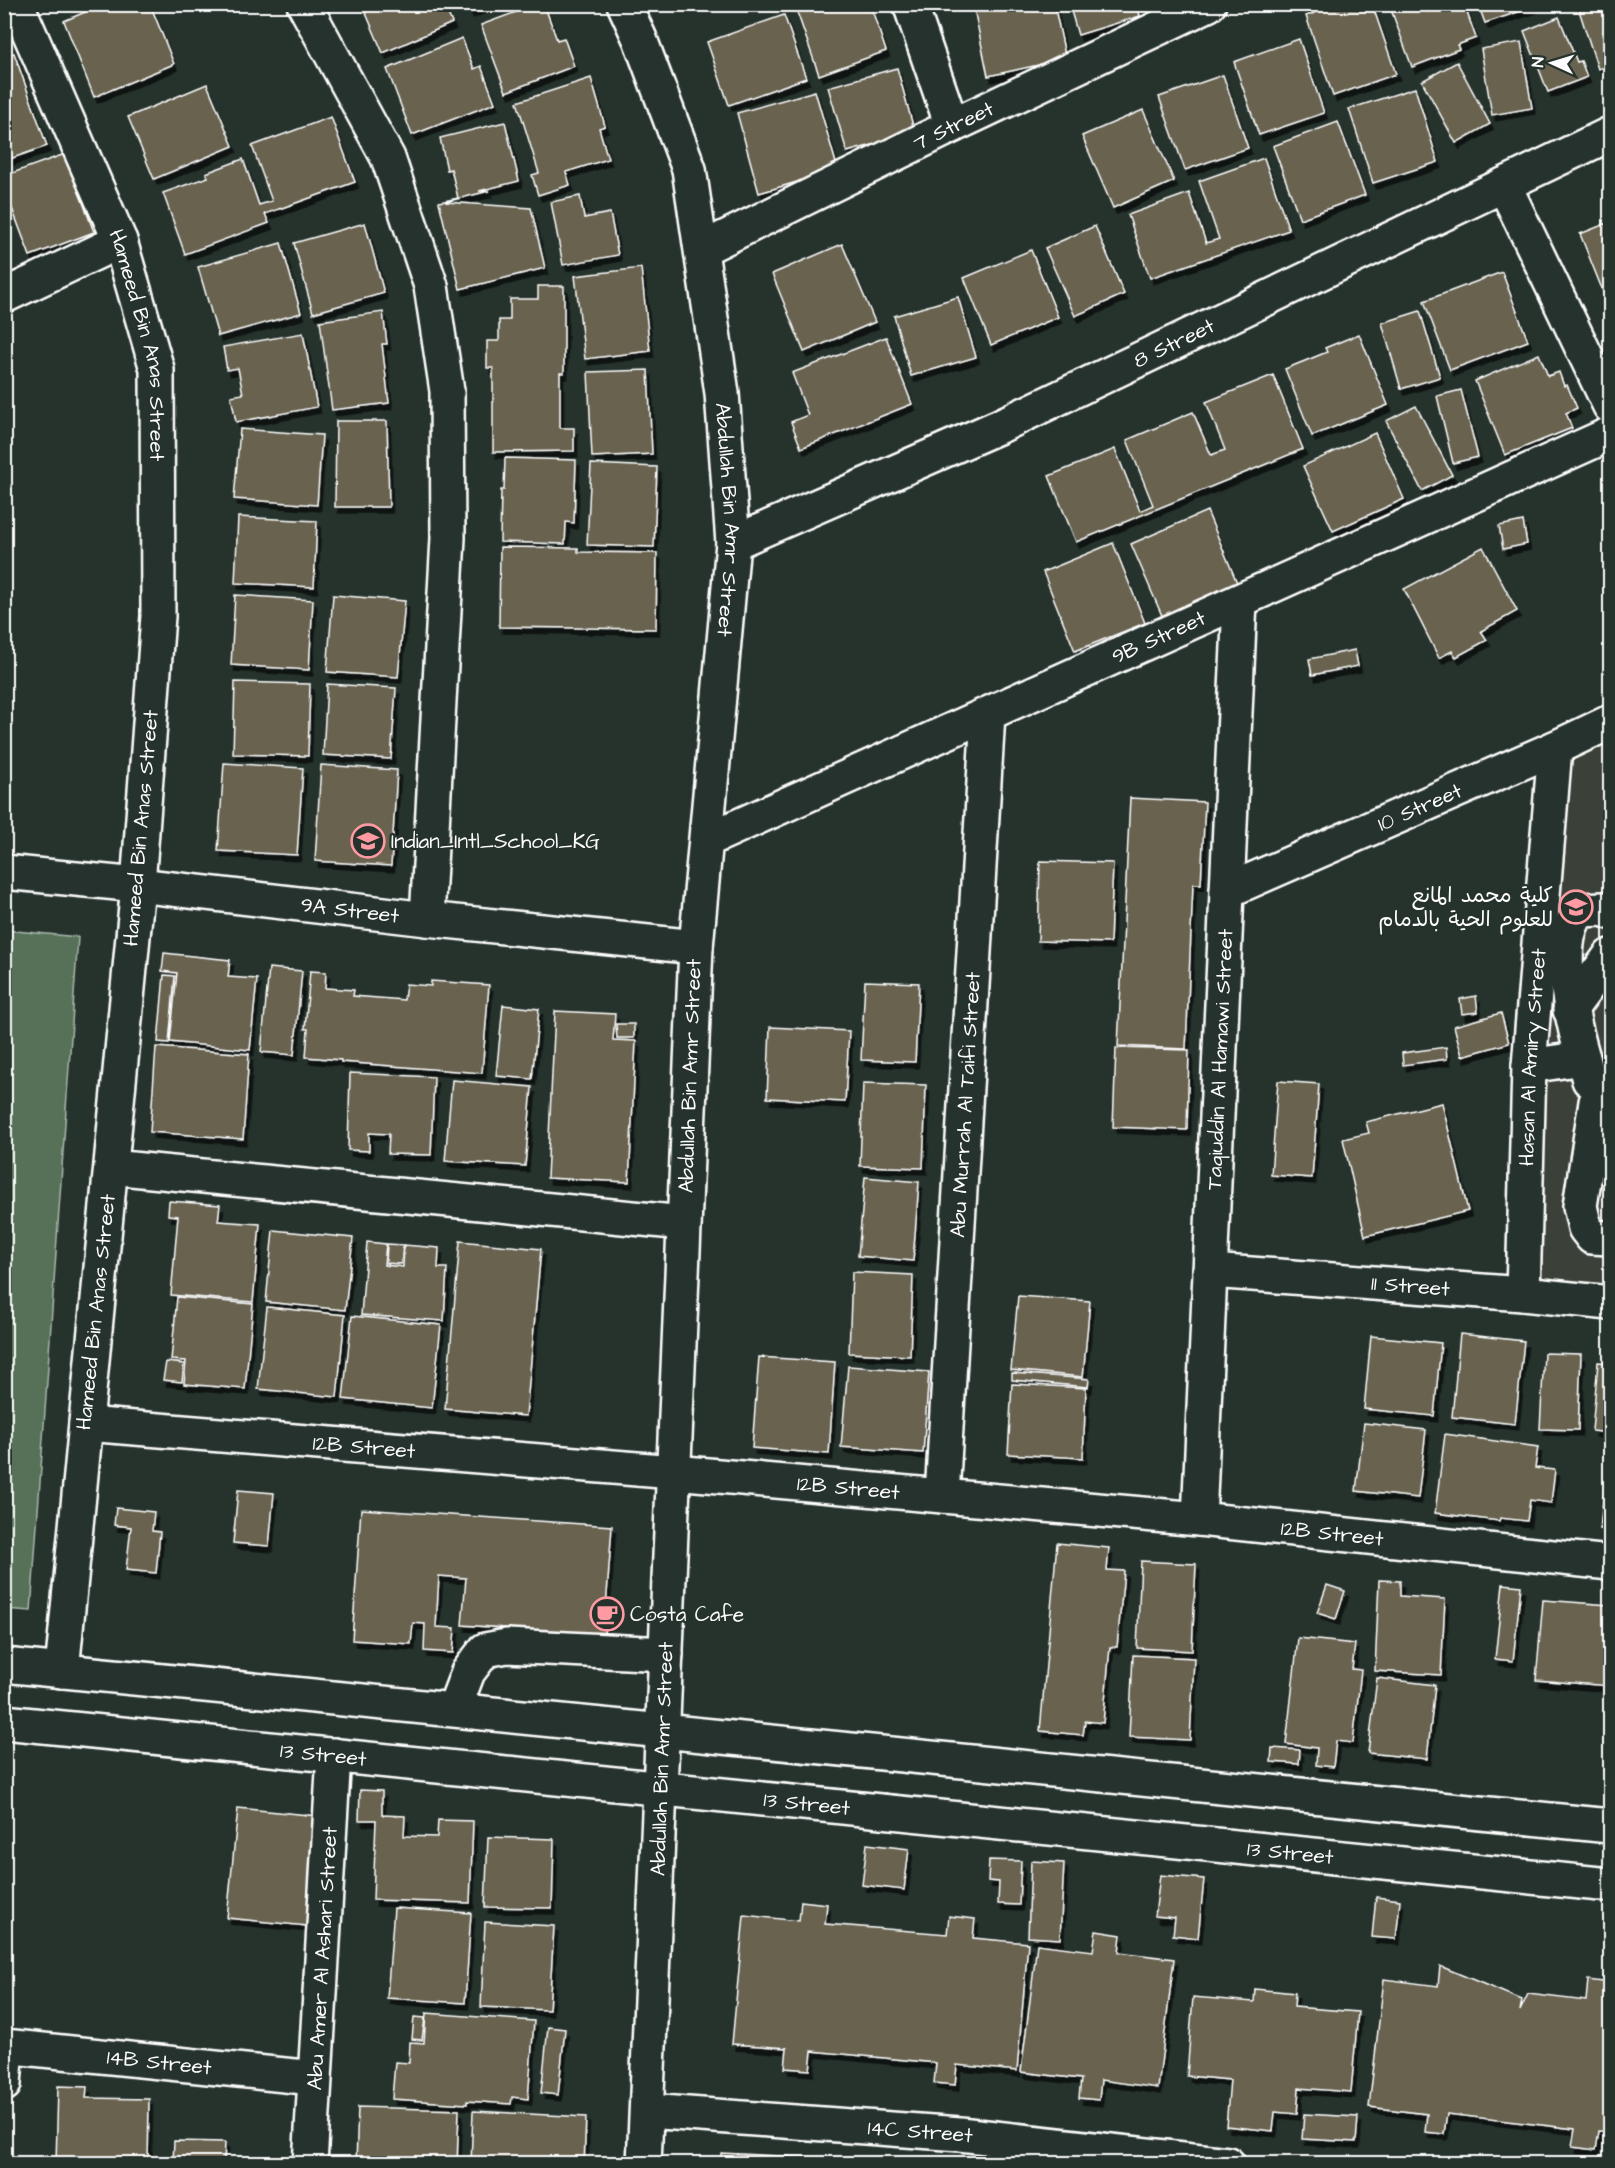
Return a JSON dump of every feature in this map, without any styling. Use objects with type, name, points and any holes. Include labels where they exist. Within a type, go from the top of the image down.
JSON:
[{"type":"street","points":[[304,4],[388,158],[431,286],[447,391],[448,538],[427,919]]},
{"type":"street","name":"Abdullah Bin Amr Street","points":[[624,4],[640,39],[689,169],[722,393],[733,543],[696,947],[644,2163]]},
{"type":"street","points":[[910,4],[952,126]]},
{"type":"street","name":"7 Street","points":[[702,249],[1194,8]]},
{"type":"street","name":"Hameed Bin Anas Street","points":[[17,10],[120,241],[157,369],[158,616],[138,885],[62,1671]]},
{"type":"street","name":"8 Street","points":[[733,543],[999,426],[1611,134]]},
{"type":"street","points":[[1504,185],[1611,406]]},
{"type":"street","points":[[4,296],[120,241]]},
{"type":"street","name":"9B Street","points":[[707,840],[1611,435]]},
{"type":"street","name":"Taqiuddin Al Hamawi Street","points":[[1199,1519],[1240,601]]},
{"type":"street","name":"Abu Murrah Al Taifi Street","points":[[942,1496],[988,714]]},
{"type":"street","name":"10 Street","points":[[1227,891],[1611,722]]},
{"type":"street","name":"Hasan Al Amiry Street","points":[[1523,1294],[1529,1066],[1555,748]]},
{"type":"street","name":"9A Street","points":[[4,872],[696,947]]},
{"type":"street","points":[[1611,912],[1595,909],[1581,910],[1575,916],[1569,929],[1567,973],[1570,1010],[1582,1058],[1603,1106],[1611,1148]]},
{"type":"street","points":[[1570,1010],[1611,956]]},
{"type":"street","points":[[1529,1066],[1582,1058]]},
{"type":"street","points":[[1603,1106],[1580,1206],[1585,1228],[1592,1237],[1611,1238]]},
{"type":"street","points":[[111,1167],[684,1223]]},
{"type":"street","name":"11 Street","points":[[1210,1271],[1523,1294],[1611,1303]]},
{"type":"street","name":"12B Street","points":[[86,1424],[674,1472],[1199,1519],[1611,1563]]},
{"type":"street","points":[[454,1709],[468,1672],[485,1650],[507,1646],[666,1654]]},
{"type":"street","points":[[4,1665],[1611,1826]]},
{"type":"street","name":"13 Street","points":[[4,1722],[1611,1885]]},
{"type":"street","name":"Abu Amer Al Ashari Street","points":[[310,2163],[334,1755]]},
{"type":"street","points":[[4,2084],[6,2047]]},
{"type":"street","name":"14B Street","points":[[6,2047],[314,2078]]},
{"type":"street","name":"14C Street","points":[[647,2111],[960,2149],[1228,2163]]},
{"type":"shaded area","name":"كلية محمد المانع للعلوم الحية بالدمام","points":[[1610,722],[1610,1303],[1523,1294],[1555,748]]},
{"type":"green space","points":[[5,930],[78,937],[31,1611],[4,1609]]},
{"type":"building","points":[[104,4],[150,4],[174,64],[94,97],[64,21]]},
{"type":"building","points":[[362,4],[444,4],[452,23],[383,53]]},
{"type":"building","points":[[467,4],[488,4],[470,12]]},
{"type":"building","points":[[538,4],[544,4],[557,40],[564,38],[574,66],[506,92],[481,25]]},
{"type":"building","points":[[798,4],[870,4],[886,51],[819,75],[795,6]]},
{"type":"building","points":[[973,4],[1054,4],[1066,59],[988,76]]},
{"type":"building","points":[[1069,4],[1137,4],[1140,16],[1078,35]]},
{"type":"building","points":[[1339,4],[1372,4],[1396,74],[1333,96],[1306,16]]},
{"type":"building","points":[[1389,4],[1426,4],[1429,12],[1439,8],[1438,4],[1464,4],[1476,38],[1457,45],[1459,49],[1412,67]]},
{"type":"building","points":[[1478,4],[1532,4],[1533,7],[1485,23]]},
{"type":"building","points":[[1577,4],[1610,4],[1610,65],[1598,69]]},
{"type":"building","points":[[784,15],[806,78],[729,105],[707,42]]},
{"type":"building","points":[[1559,17],[1577,62],[1581,61],[1587,77],[1548,92],[1524,31]]},
{"type":"building","points":[[462,38],[474,69],[481,66],[495,103],[412,135],[387,69]]},
{"type":"building","points":[[1299,39],[1324,113],[1259,135],[1234,62]]},
{"type":"building","points":[[1521,42],[1532,108],[1492,115],[1481,49]]},
{"type":"building","points":[[14,53],[47,146],[4,161],[4,56]]},
{"type":"building","points":[[1457,62],[1490,124],[1456,143],[1422,81]]},
{"type":"building","points":[[897,68],[915,133],[847,152],[828,87]]},
{"type":"building","points":[[1223,75],[1248,148],[1185,170],[1159,97]]},
{"type":"building","points":[[591,78],[605,126],[599,128],[608,159],[566,172],[570,185],[538,195],[532,175],[539,173],[517,102]]},
{"type":"building","points":[[207,84],[233,146],[154,179],[128,117]]},
{"type":"building","points":[[1415,88],[1438,162],[1373,183],[1349,109]]},
{"type":"building","points":[[815,91],[838,170],[759,193],[737,113]]},
{"type":"building","points":[[1143,110],[1174,181],[1113,208],[1082,136]]},
{"type":"building","points":[[331,117],[355,182],[265,214],[269,223],[185,254],[163,193],[208,177],[206,173],[243,159],[259,205],[272,201],[252,146]]},
{"type":"building","points":[[505,122],[519,181],[445,202],[531,208],[545,268],[460,289],[439,202],[458,198],[451,169],[447,170],[440,138]]},
{"type":"building","points":[[1338,122],[1365,195],[1300,219],[1273,146]]},
{"type":"building","points":[[65,154],[94,232],[30,256],[4,187],[4,176]]},
{"type":"building","points":[[1264,158],[1289,230],[1150,278],[1128,215],[1189,193],[1206,243],[1219,239],[1199,181]]},
{"type":"building","points":[[580,196],[584,218],[610,213],[618,255],[563,265],[551,202]]},
{"type":"building","points":[[1610,222],[1610,303],[1608,304],[1580,234]]},
{"type":"building","points":[[365,223],[384,293],[313,313],[294,243]]},
{"type":"building","points":[[1095,226],[1124,294],[1075,316],[1045,248]]},
{"type":"building","points":[[281,243],[301,313],[218,336],[198,267]]},
{"type":"building","points":[[842,244],[875,322],[804,352],[772,274]]},
{"type":"building","points":[[1031,250],[1058,317],[991,345],[964,278]]},
{"type":"building","points":[[641,268],[650,351],[585,359],[575,276]]},
{"type":"building","points":[[1502,272],[1528,341],[1450,370],[1424,301]]},
{"type":"building","points":[[538,286],[564,286],[564,373],[560,373],[560,428],[574,428],[574,451],[493,452],[493,368],[487,368],[487,341],[499,341],[499,320],[510,320],[510,299],[538,299]]},
{"type":"building","points":[[958,297],[976,357],[911,376],[894,316]]},
{"type":"building","points":[[1420,311],[1440,377],[1401,389],[1382,323]]},
{"type":"building","points":[[383,312],[387,344],[382,344],[389,403],[332,410],[320,321]]},
{"type":"building","points":[[303,333],[317,407],[236,422],[231,396],[243,394],[238,368],[227,370],[223,347]]},
{"type":"building","points":[[1359,334],[1388,405],[1312,436],[1285,369],[1327,352],[1325,348]]},
{"type":"building","points":[[886,337],[912,404],[801,448],[791,422],[808,415],[792,373]]},
{"type":"building","points":[[1539,354],[1548,376],[1559,372],[1564,386],[1567,385],[1577,408],[1566,413],[1572,428],[1505,455],[1475,381]]},
{"type":"building","points":[[648,370],[652,454],[592,457],[588,372]]},
{"type":"building","points":[[1273,375],[1303,449],[1076,542],[1049,476],[1115,449],[1140,511],[1153,505],[1127,440],[1193,412],[1211,455],[1225,450],[1206,402]]},
{"type":"building","points":[[1461,390],[1478,457],[1453,463],[1437,396]]},
{"type":"building","points":[[1416,406],[1452,475],[1422,491],[1386,421]]},
{"type":"building","points":[[336,421],[387,421],[389,507],[335,507]]},
{"type":"building","points":[[240,429],[322,435],[317,505],[234,499]]},
{"type":"building","points":[[1375,433],[1404,499],[1333,531],[1303,466]]},
{"type":"building","points":[[505,458],[576,460],[574,523],[566,522],[565,544],[500,542],[501,490],[504,490]]},
{"type":"building","points":[[591,464],[657,467],[654,547],[587,545]]},
{"type":"building","points":[[1207,511],[1238,585],[1163,618],[1131,544]]},
{"type":"building","points":[[238,517],[317,521],[314,587],[235,583]]},
{"type":"building","points":[[1523,521],[1527,544],[1503,549],[1499,526]]},
{"type":"building","points":[[1113,543],[1145,623],[1075,651],[1043,572]]},
{"type":"building","points":[[500,547],[578,548],[578,552],[657,553],[656,629],[499,627]]},
{"type":"building","points":[[1483,547],[1517,611],[1481,631],[1487,640],[1456,657],[1452,651],[1439,658],[1404,589]]},
{"type":"building","points":[[235,595],[313,600],[309,670],[231,665]]},
{"type":"building","points":[[333,595],[405,601],[398,677],[327,672]]},
{"type":"building","points":[[1355,650],[1358,666],[1312,675],[1309,659]]},
{"type":"building","points":[[235,682],[310,684],[308,756],[233,754]]},
{"type":"building","points":[[327,684],[396,688],[391,759],[323,755]]},
{"type":"building","points":[[224,763],[303,768],[297,855],[218,851]]},
{"type":"building","points":[[321,765],[397,770],[391,866],[315,861]]},
{"type":"building","points":[[1130,798],[1205,802],[1201,884],[1193,884],[1186,1049],[1118,1046]]},
{"type":"building","points":[[1040,861],[1113,863],[1110,943],[1038,941]]},
{"type":"building","points":[[164,953],[230,960],[228,977],[257,979],[250,1050],[170,1042],[177,973],[162,971]]},
{"type":"building","points":[[269,968],[302,971],[294,1055],[261,1052]]},
{"type":"building","points":[[310,971],[326,972],[325,988],[354,990],[353,996],[404,1000],[406,984],[431,986],[431,981],[489,985],[482,1073],[341,1062],[341,1060],[306,1057],[308,1029],[305,1029]]},
{"type":"building","points":[[164,975],[175,976],[169,1043],[158,1042]]},
{"type":"building","points":[[865,981],[919,983],[915,1062],[861,1060]]},
{"type":"building","points":[[1476,996],[1478,1012],[1462,1014],[1460,999]]},
{"type":"building","points":[[503,1005],[539,1009],[532,1079],[496,1076]]},
{"type":"building","points":[[555,1011],[615,1014],[613,1040],[636,1041],[629,1182],[547,1178]]},
{"type":"building","points":[[1501,1013],[1509,1043],[1462,1056],[1454,1026]]},
{"type":"building","points":[[616,1024],[634,1024],[634,1038],[617,1038]]},
{"type":"building","points":[[770,1027],[849,1031],[845,1102],[767,1098]]},
{"type":"building","points":[[156,1047],[249,1054],[243,1139],[150,1132]]},
{"type":"building","points":[[1446,1047],[1447,1059],[1403,1065],[1402,1053]]},
{"type":"building","points":[[1116,1048],[1189,1050],[1187,1130],[1113,1127]]},
{"type":"building","points":[[350,1073],[434,1077],[431,1155],[388,1154],[389,1134],[369,1133],[369,1151],[348,1150]]},
{"type":"building","points":[[452,1080],[532,1087],[525,1166],[445,1161]]},
{"type":"building","points":[[1278,1081],[1319,1084],[1312,1178],[1271,1175]]},
{"type":"building","points":[[863,1083],[926,1085],[923,1168],[860,1166]]},
{"type":"building","points":[[1442,1103],[1468,1211],[1365,1236],[1343,1139],[1369,1133],[1366,1122]]},
{"type":"building","points":[[865,1177],[919,1182],[913,1261],[858,1256]]},
{"type":"building","points":[[169,1201],[220,1205],[218,1221],[260,1224],[253,1302],[171,1295],[178,1216],[168,1215]]},
{"type":"building","points":[[273,1230],[353,1238],[345,1310],[266,1302]]},
{"type":"building","points":[[460,1241],[541,1249],[526,1416],[445,1409]]},
{"type":"building","points":[[367,1242],[386,1244],[384,1265],[403,1267],[404,1245],[439,1248],[438,1268],[447,1268],[444,1321],[361,1315]]},
{"type":"building","points":[[387,1244],[403,1245],[401,1264],[386,1263]]},
{"type":"building","points":[[852,1272],[913,1275],[910,1356],[849,1353]]},
{"type":"building","points":[[1018,1296],[1090,1301],[1083,1377],[1011,1370]]},
{"type":"building","points":[[177,1297],[253,1304],[245,1389],[184,1384],[186,1361],[171,1360]]},
{"type":"building","points":[[267,1307],[345,1315],[337,1397],[258,1389]]},
{"type":"building","points":[[352,1316],[441,1325],[432,1408],[343,1399]]},
{"type":"building","points":[[1460,1334],[1524,1341],[1515,1424],[1452,1417]]},
{"type":"building","points":[[1371,1336],[1441,1343],[1434,1416],[1364,1409]]},
{"type":"building","points":[[1544,1353],[1581,1354],[1578,1430],[1540,1429]]},
{"type":"building","points":[[759,1357],[835,1362],[829,1454],[752,1448]]},
{"type":"building","points":[[166,1362],[184,1364],[182,1382],[163,1380]]},
{"type":"building","points":[[1598,1362],[1610,1363],[1610,1433],[1592,1431]]},
{"type":"building","points":[[848,1366],[929,1372],[923,1453],[841,1447]]},
{"type":"building","points":[[1012,1373],[1089,1379],[1088,1387],[1012,1380]]},
{"type":"building","points":[[1012,1384],[1086,1388],[1083,1458],[1008,1454]]},
{"type":"building","points":[[1364,1423],[1426,1430],[1418,1498],[1356,1491]]},
{"type":"building","points":[[1445,1434],[1538,1447],[1535,1468],[1555,1470],[1551,1503],[1530,1500],[1527,1521],[1500,1518],[1499,1521],[1435,1513]]},
{"type":"building","points":[[1608,1451],[1610,1452],[1610,1530],[1600,1529]]},
{"type":"building","points":[[238,1490],[274,1493],[269,1546],[233,1543]]},
{"type":"building","points":[[116,1508],[154,1512],[152,1531],[160,1532],[156,1573],[126,1570],[131,1527],[114,1525]]},
{"type":"building","points":[[361,1509],[612,1526],[604,1635],[462,1625],[466,1578],[439,1576],[436,1627],[455,1628],[453,1653],[424,1651],[425,1624],[413,1623],[411,1644],[352,1640]]},
{"type":"building","points":[[1057,1543],[1109,1548],[1107,1570],[1124,1571],[1117,1647],[1110,1647],[1103,1723],[1085,1721],[1083,1735],[1040,1731]]},
{"type":"building","points":[[1141,1561],[1196,1564],[1192,1651],[1137,1648]]},
{"type":"building","points":[[1379,1580],[1400,1581],[1400,1596],[1445,1599],[1441,1675],[1375,1671]]},
{"type":"building","points":[[1503,1584],[1521,1586],[1513,1661],[1495,1659]]},
{"type":"building","points":[[1327,1585],[1345,1591],[1336,1619],[1317,1613]]},
{"type":"building","points":[[1543,1600],[1610,1605],[1610,1686],[1536,1680]]},
{"type":"building","points":[[1298,1638],[1355,1644],[1352,1669],[1361,1670],[1353,1743],[1336,1741],[1333,1767],[1316,1765],[1317,1748],[1286,1744]]},
{"type":"building","points":[[1133,1655],[1194,1658],[1190,1740],[1129,1737]]},
{"type":"building","points":[[1377,1678],[1435,1685],[1427,1759],[1368,1753]]},
{"type":"building","points":[[1272,1748],[1300,1750],[1299,1764],[1271,1762]]},
{"type":"building","points":[[360,1790],[382,1791],[382,1815],[405,1816],[404,1836],[437,1837],[438,1820],[473,1821],[470,1903],[373,1900],[376,1820],[359,1820]]},
{"type":"building","points":[[238,1808],[318,1816],[307,1926],[227,1918]]},
{"type":"building","points":[[488,1837],[554,1839],[552,1908],[485,1907]]},
{"type":"building","points":[[867,1844],[909,1849],[904,1890],[862,1885]]},
{"type":"building","points":[[989,1860],[1021,1861],[1019,1905],[998,1904],[999,1882],[988,1881]]},
{"type":"building","points":[[1031,1861],[1064,1863],[1060,1939],[1028,1937]]},
{"type":"building","points":[[1160,1875],[1204,1879],[1198,1938],[1173,1935],[1175,1918],[1155,1916]]},
{"type":"building","points":[[1376,1897],[1400,1900],[1396,1939],[1372,1937]]},
{"type":"building","points":[[801,1901],[827,1904],[825,1924],[947,1934],[949,1916],[975,1919],[973,1938],[1028,1943],[1017,2071],[957,2065],[955,2085],[934,2083],[936,2063],[812,2051],[810,2070],[785,2068],[787,2048],[732,2044],[744,1915],[799,1921]]},
{"type":"building","points":[[394,1908],[471,1913],[465,2003],[387,1998]]},
{"type":"building","points":[[485,1922],[554,1926],[549,2010],[481,2007]]},
{"type":"building","points":[[1096,1931],[1121,1935],[1119,1952],[1174,1959],[1158,2088],[1101,2080],[1099,2100],[1079,2098],[1081,2079],[1021,2072],[1037,1944],[1093,1951]]},
{"type":"building","points":[[1440,1966],[1522,2000],[1520,2011],[1528,1994],[1586,2001],[1588,1980],[1610,1983],[1610,2132],[1599,2131],[1596,2150],[1572,2147],[1575,2129],[1447,2114],[1444,2134],[1425,2132],[1427,2114],[1369,2107],[1384,1979],[1438,1986]]},
{"type":"building","points":[[1255,1989],[1295,1993],[1294,2007],[1358,2012],[1351,2092],[1299,2088],[1297,2114],[1275,2112],[1273,2131],[1226,2126],[1230,2080],[1187,2076],[1193,1997],[1254,2002]]},
{"type":"building","points":[[426,2013],[534,2021],[528,2099],[512,2097],[511,2104],[467,2101],[467,2104],[392,2099],[395,2062],[409,2063],[410,2042],[424,2043]]},
{"type":"building","points":[[414,2017],[425,2018],[422,2040],[412,2039]]},
{"type":"building","points":[[548,2027],[565,2029],[558,2095],[541,2093]]},
{"type":"building","points":[[58,2086],[87,2087],[86,2098],[149,2099],[148,2164],[56,2164]]},
{"type":"building","points":[[358,2107],[459,2110],[457,2164],[356,2164]]},
{"type":"building","points":[[473,2111],[586,2117],[584,2164],[471,2164]]},
{"type":"building","points":[[1304,2114],[1358,2117],[1356,2142],[1302,2139]]},
{"type":"building","points":[[174,2141],[225,2142],[224,2163],[236,2164],[173,2164]]},
{"type":"building","points":[[721,2153],[819,2158],[819,2164],[721,2164]]},
{"type":"place","name":"Indian_Intl_School_KG","points":[[368,841]]},
{"type":"place","name":"كلية محمد المانع للعلوم الحية بالدمام","points":[[1576,907]]},
{"type":"place","name":"Costa Cafe","points":[[607,1614]]}]
